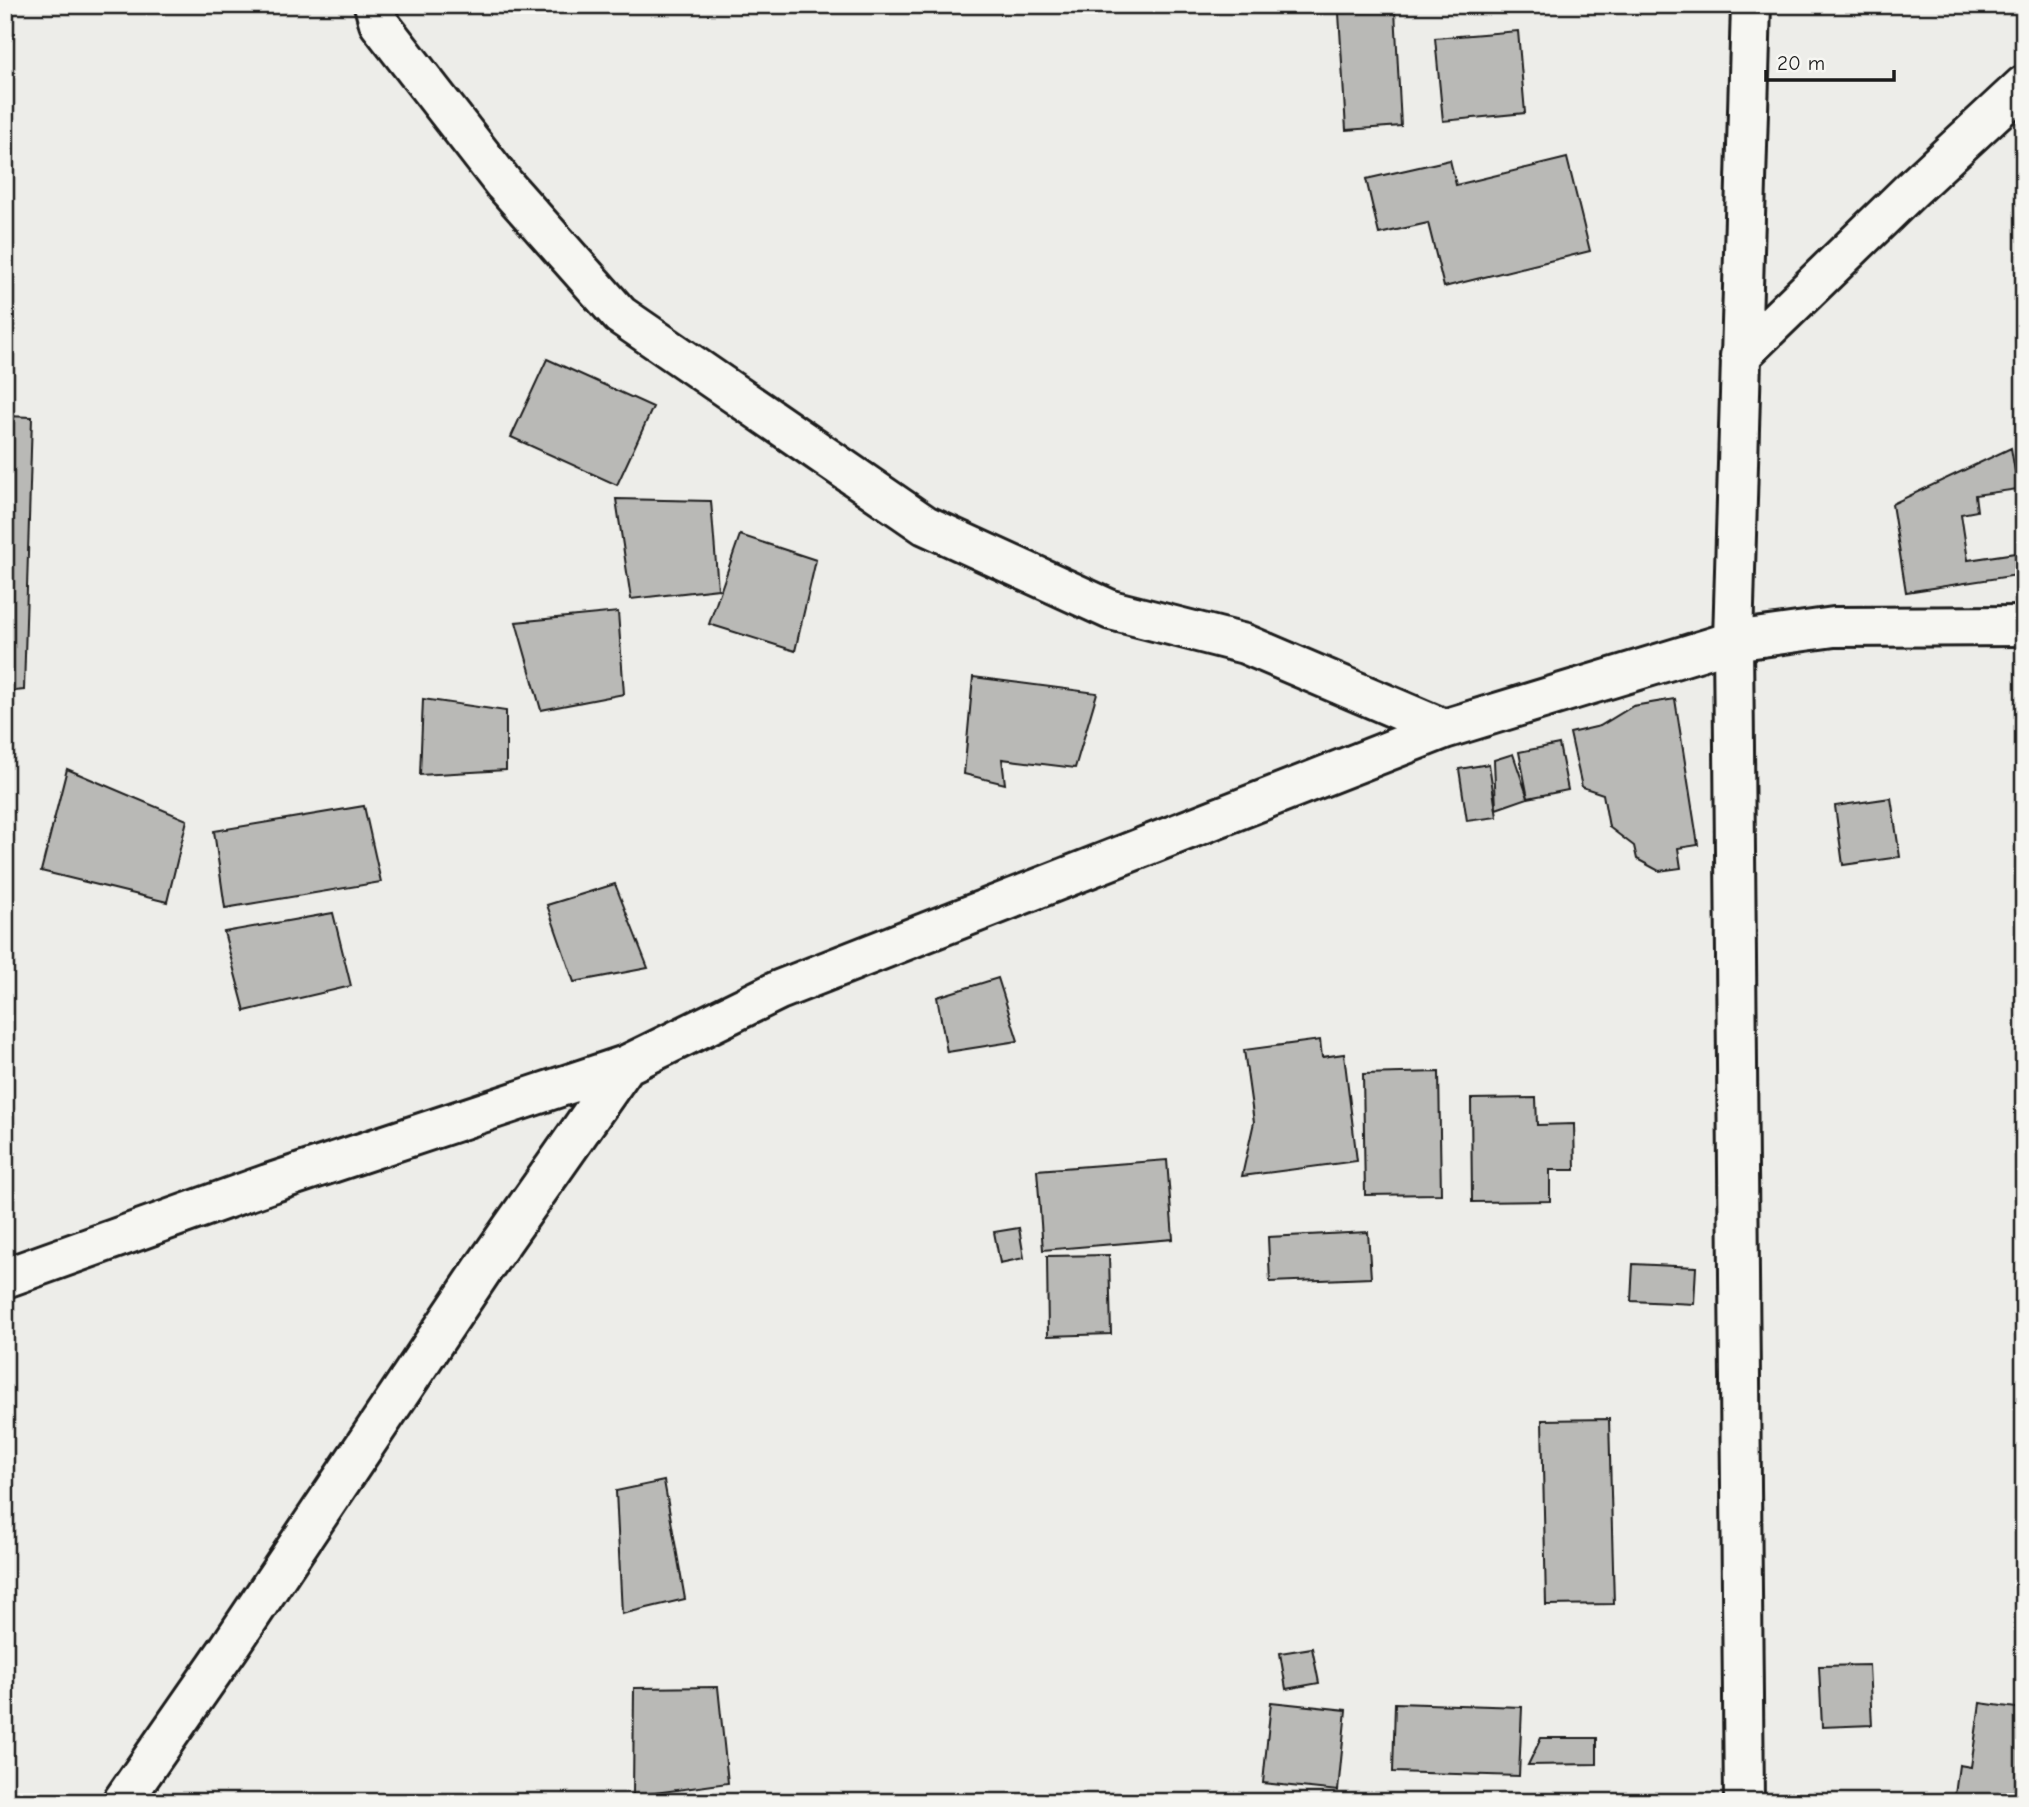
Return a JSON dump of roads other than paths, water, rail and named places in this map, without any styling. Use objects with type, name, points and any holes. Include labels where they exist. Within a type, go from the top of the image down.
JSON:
[{"type":"street","points":[[374,5],[379,23],[504,184],[620,315],[925,525],[1111,610],[1245,644],[1444,729]]},
{"type":"street","points":[[1744,1802],[1733,640],[1751,5]]},
{"type":"street","points":[[1740,356],[2024,85]]},
{"type":"street","points":[[5,1278],[268,1184],[626,1065],[779,990],[1444,729],[1733,640],[1834,627],[2024,626]]},
{"type":"street","points":[[122,1802],[229,1648],[483,1269],[626,1065]]}]
